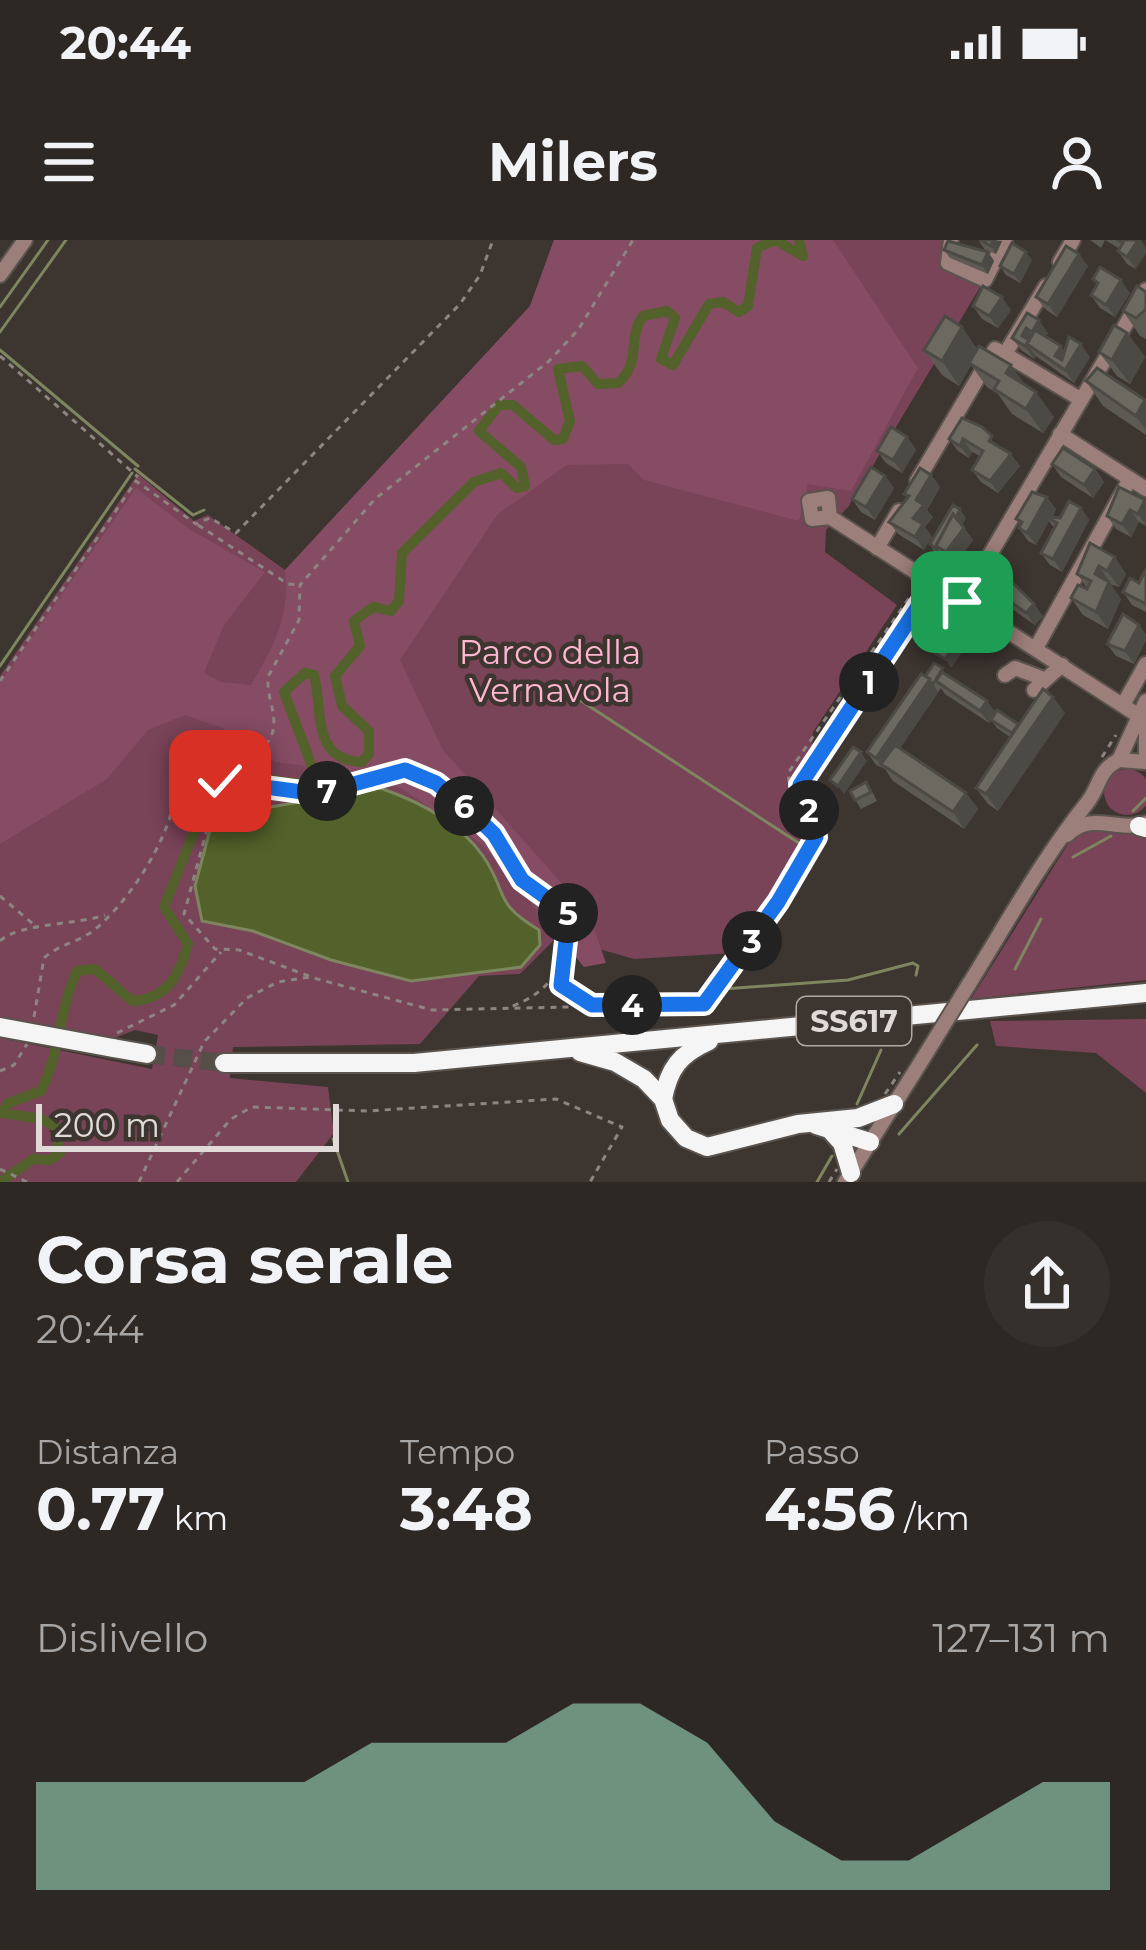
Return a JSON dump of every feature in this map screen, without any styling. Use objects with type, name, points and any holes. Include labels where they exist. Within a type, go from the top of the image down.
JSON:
[{"type":"highway","name":"SS617","points":[[224,1063],[331,1067],[570,1049],[1146,993]]},
{"type":"highway","points":[[0,1027],[114,1041],[147,1054]]},
{"type":"highway","points":[[722,1034],[685,1052],[668,1074],[664,1099],[670,1120],[686,1138],[707,1147],[812,1123],[838,1126],[870,1142]]},
{"type":"highway","points":[[570,1049],[615,1062],[664,1099]]},
{"type":"highway","points":[[838,1126],[894,1104]]},
{"type":"highway","points":[[838,1126],[848,1178]]},
{"type":"street","points":[[0,275],[25,240]]},
{"type":"street","points":[[952,240],[948,263],[985,280],[1005,240]]},
{"type":"street","points":[[1005,354],[1073,240]]},
{"type":"street","points":[[0,245],[14,255]]},
{"type":"street","points":[[962,602],[1146,290]]},
{"type":"street","points":[[878,548],[995,349],[1080,399]]},
{"type":"street","points":[[1036,648],[1141,484],[1060,434]]},
{"type":"street","points":[[830,517],[929,590],[962,602],[1138,707]]},
{"type":"street","points":[[800,785],[929,590]]},
{"type":"street","points":[[1119,760],[1138,707],[1146,664]]},
{"type":"street","points":[[1005,675],[1015,668],[1039,684],[1062,665]]},
{"type":"street","points":[[848,1178],[1066,824],[1095,792],[1101,773],[1119,760],[1146,759],[1138,707]]},
{"type":"street","points":[[1095,792],[1098,807],[1111,822]]},
{"type":"street","points":[[1048,857],[1080,824],[1144,826]]},
{"type":"path","points":[[196,524],[210,518],[231,533],[243,528],[460,304],[480,275],[493,240]]},
{"type":"path","points":[[0,1071],[14,1065],[32,1030],[44,958],[90,934],[139,877],[168,824],[176,749],[204,734],[227,737],[244,748],[262,749],[271,740],[277,722],[268,676],[299,620],[300,585],[375,499],[549,361],[578,330],[633,240]]},
{"type":"path","points":[[0,356],[196,524],[288,584],[300,585]]},
{"type":"path","points":[[0,681],[139,479]]},
{"type":"path","points":[[811,818],[791,800],[785,784],[788,773],[905,599],[929,590]]},
{"type":"path","points":[[214,962],[208,943],[184,914],[220,781],[317,794],[405,770],[436,783],[468,809],[494,834],[522,880],[569,914],[561,985],[592,1005]]},
{"type":"path","points":[[208,943],[432,1010],[704,1004],[816,837],[800,785]]},
{"type":"path","points":[[0,896],[39,929]]},
{"type":"path","points":[[0,941],[8,934],[106,914]]},
{"type":"path","points":[[114,1041],[174,1005],[223,948]]},
{"type":"path","points":[[505,1009],[524,1002],[560,971]]},
{"type":"path","points":[[141,1182],[204,1042],[247,998],[278,982],[310,976]]},
{"type":"path","points":[[177,1182],[232,1119],[252,1107],[367,1111],[556,1099],[569,1100],[622,1127],[590,1182]]},
{"type":"path","points":[[0,1169],[27,1182]]},
{"type":"green space","name":"Parco della Vernavola","points":[[554,240],[949,240],[982,284],[848,507],[826,530],[825,552],[897,605],[813,732],[808,816],[814,822],[806,843],[734,953],[634,959],[557,937],[520,974],[479,976],[420,1044],[233,1047],[230,1078],[328,1087],[334,1133],[296,1182],[0,1182],[0,1038],[152,1069],[158,1035],[135,1030],[109,1040],[0,1020],[0,676],[138,474],[194,521],[208,515],[285,570],[530,306]]},
{"type":"green space","points":[[1118,770],[1136,770],[1143,776],[1147,803],[1136,814],[1118,814],[1105,801],[1105,783]]},
{"type":"green space","points":[[1104,828],[1146,837],[1146,980],[971,999],[1073,836],[1081,829]]},
{"type":"green space","points":[[1146,1019],[1146,1093],[1096,1053],[996,1046],[990,1021]]},
{"type":"shaded area","points":[[554,240],[833,240],[918,368],[851,491],[808,484],[799,521],[644,480],[628,464],[567,465],[498,514],[400,660],[443,750],[589,914],[606,963],[584,967],[483,845],[401,788],[346,772],[276,762],[222,728],[185,715],[148,730],[107,779],[0,844],[0,683],[136,488],[189,529],[265,572],[224,625],[204,673],[221,682],[251,685],[283,617],[285,570],[530,306]]},
{"type":"shaded area","points":[[380,788],[437,814],[483,856],[507,904],[539,930],[540,945],[521,967],[411,981],[331,960],[253,931],[202,921],[195,886],[218,800],[234,792],[271,807]]},
{"type":"building","points":[[1118,240],[1138,240],[1127,257],[1118,251],[1123,243]]},
{"type":"building","points":[[948,241],[988,252],[982,265],[944,250]]},
{"type":"building","points":[[1012,243],[1026,252],[1014,274],[1000,266]]},
{"type":"building","points":[[1066,246],[1079,254],[1048,304],[1036,297]]},
{"type":"building","points":[[1100,267],[1121,280],[1106,305],[1091,295]]},
{"type":"building","points":[[983,286],[1002,297],[989,316],[973,306]]},
{"type":"building","points":[[1137,286],[1146,292],[1146,309],[1136,318],[1123,311]]},
{"type":"building","points":[[1027,313],[1039,320],[1032,332],[1026,328],[1022,336],[1029,340],[1025,346],[1012,338]]},
{"type":"building","points":[[945,316],[962,327],[942,361],[924,350]]},
{"type":"building","points":[[1114,325],[1127,333],[1112,360],[1099,352]]},
{"type":"building","points":[[1035,330],[1061,346],[1055,356],[1062,360],[1069,337],[1081,344],[1065,370],[1027,344]]},
{"type":"building","points":[[979,346],[1011,365],[1006,373],[1036,392],[1026,409],[994,389],[999,381],[969,363]]},
{"type":"building","points":[[1097,368],[1145,400],[1136,416],[1086,381]]},
{"type":"building","points":[[962,418],[982,427],[992,436],[989,441],[1011,454],[990,481],[972,470],[983,451],[963,439],[960,446],[949,439]]},
{"type":"building","points":[[891,427],[907,437],[893,460],[877,451]]},
{"type":"building","points":[[1063,448],[1095,469],[1084,485],[1052,464]]},
{"type":"building","points":[[871,467],[885,476],[866,507],[852,499]]},
{"type":"building","points":[[920,468],[931,475],[916,500],[924,505],[913,518],[923,524],[915,537],[889,522],[909,496],[904,494]]},
{"type":"building","points":[[1119,487],[1145,500],[1138,514],[1130,510],[1122,524],[1107,516]]},
{"type":"building","points":[[1032,492],[1047,497],[1027,533],[1016,519]]},
{"type":"building","points":[[1069,501],[1081,508],[1053,559],[1041,553],[1057,523],[1046,516],[1060,518]]},
{"type":"building","points":[[953,505],[960,509],[956,518],[953,514],[938,550],[930,544]]},
{"type":"building","points":[[953,514],[964,528],[946,552],[936,546]]},
{"type":"building","points":[[1090,543],[1115,557],[1107,571],[1099,566],[1095,574],[1109,582],[1096,612],[1071,598],[1078,585],[1087,589],[1091,581],[1077,574]]},
{"type":"building","points":[[989,556],[1003,565],[988,589],[973,577]]},
{"type":"building","points":[[1146,569],[1146,604],[1123,592],[1130,578],[1139,583]]},
{"type":"building","points":[[1009,579],[1034,604],[1026,613],[1000,594]]},
{"type":"building","points":[[1123,614],[1139,625],[1125,651],[1107,644]]},
{"type":"building","points":[[949,633],[959,639],[945,659],[935,653]]},
{"type":"building","points":[[934,663],[943,668],[933,684],[925,677]]},
{"type":"building","points":[[942,672],[987,701],[980,711],[936,681]]},
{"type":"building","points":[[921,674],[930,679],[876,758],[867,752]]},
{"type":"building","points":[[1043,689],[1053,697],[986,794],[976,788]]},
{"type":"building","points":[[997,710],[1018,724],[1012,733],[991,720]]},
{"type":"building","points":[[895,745],[966,793],[953,812],[881,764]]},
{"type":"building","points":[[853,747],[861,752],[838,786],[830,780]]},
{"type":"building","points":[[866,782],[871,792],[855,800],[850,791]]},
{"type":"waterway","points":[[0,307],[48,240]]},
{"type":"waterway","points":[[0,332],[66,240]]},
{"type":"waterway","points":[[1,1182],[33,1159],[50,1160],[60,1153],[57,1128],[41,1119],[2,1113],[8,1103],[41,1091],[77,971],[95,969],[132,1001],[163,990],[181,965],[188,944],[164,907],[204,807],[218,743],[228,746],[240,765],[258,776],[304,783],[313,769],[284,692],[305,673],[314,675],[322,730],[334,753],[362,762],[369,754],[369,731],[342,706],[335,676],[360,646],[354,621],[373,607],[391,611],[399,601],[402,553],[474,482],[501,473],[517,488],[525,486],[521,467],[479,431],[499,405],[513,405],[554,440],[563,439],[570,421],[558,369],[582,366],[598,384],[618,383],[630,367],[643,316],[667,311],[675,318],[661,359],[673,365],[709,304],[723,302],[739,312],[748,306],[757,248],[775,240],[803,256],[799,240]]},
{"type":"waterway","points":[[0,350],[138,466]]},
{"type":"waterway","points":[[135,469],[193,515],[204,510]]},
{"type":"waterway","points":[[0,666],[132,473]]},
{"type":"waterway","points":[[566,691],[805,847],[711,990]]},
{"type":"waterway","points":[[1133,811],[1146,798]]},
{"type":"waterway","points":[[1073,857],[1111,836]]},
{"type":"waterway","points":[[1015,969],[1041,919]]},
{"type":"waterway","points":[[723,989],[848,980],[913,963],[918,966],[916,975]]},
{"type":"waterway","points":[[899,1134],[977,1045]]},
{"type":"waterway","points":[[857,1104],[881,1050]]},
{"type":"waterway","points":[[333,1139],[348,1182]]},
{"type":"waterway","points":[[817,1182],[832,1156]]},
{"type":"tunnel","points":[[147,1054],[224,1063]]},
{"type":"route","points":[[220,781],[317,794],[405,770],[436,783],[494,834],[522,880],[569,914],[561,985],[575,997],[592,1005],[704,1004],[778,902],[816,837],[816,824],[800,785],[933,584],[962,602]]}]
